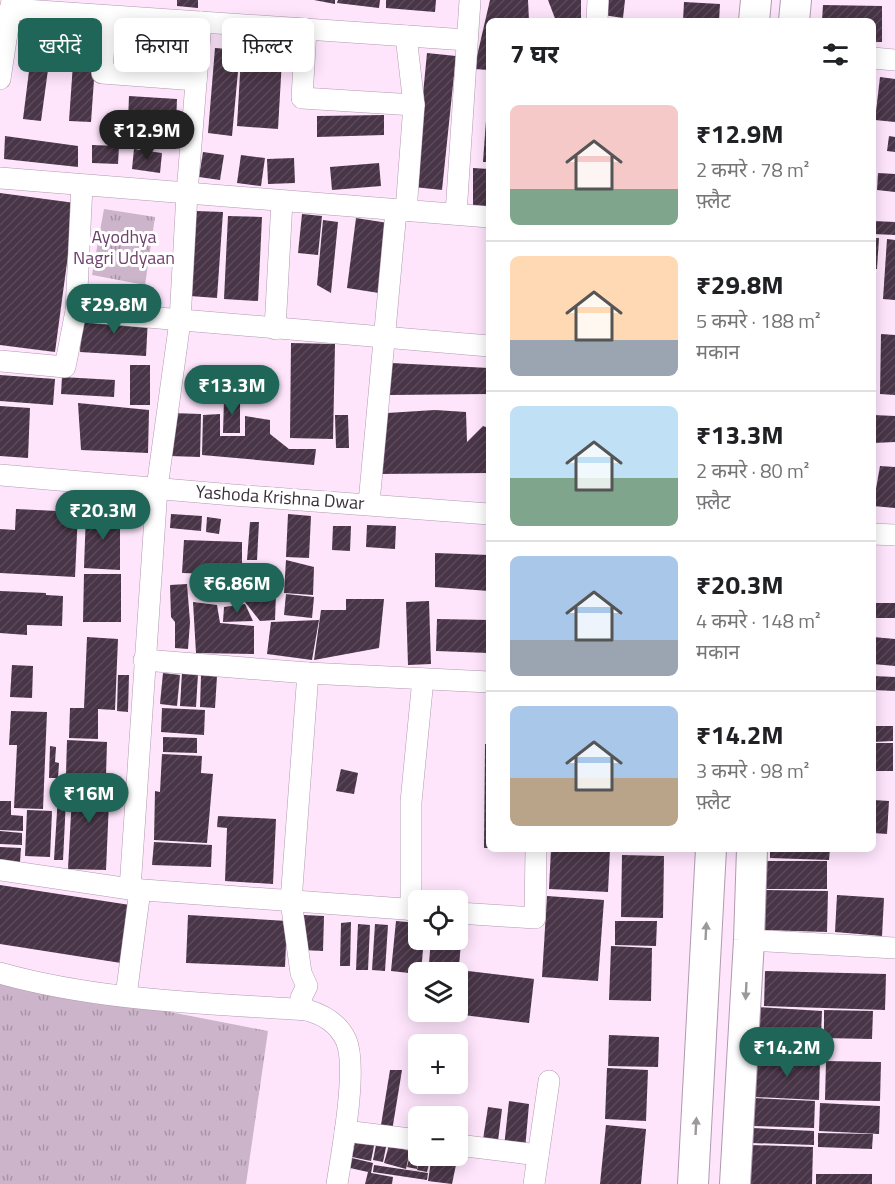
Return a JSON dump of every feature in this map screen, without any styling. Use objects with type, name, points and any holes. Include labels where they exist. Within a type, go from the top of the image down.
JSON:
[{"type":"main road","points":[[754,18],[756,0]]},
{"type":"main road","points":[[794,18],[796,0]]},
{"type":"main road","points":[[693,1184],[711,852]]},
{"type":"main road","points":[[735,1184],[752,852]]},
{"type":"street","points":[[456,214],[470,0]]},
{"type":"street","points":[[597,18],[598,0]]},
{"type":"street","points":[[0,79],[11,4],[138,18]]},
{"type":"street","points":[[106,16],[102,73],[196,80]]},
{"type":"street","points":[[314,30],[468,40]]},
{"type":"street","points":[[369,503],[385,338],[414,105],[406,36]]},
{"type":"street","points":[[876,58],[895,60]]},
{"type":"street","points":[[126,996],[135,889],[144,660],[157,488],[180,321],[197,72]]},
{"type":"street","points":[[304,72],[302,99],[414,105]]},
{"type":"street","points":[[0,178],[486,217]]},
{"type":"street","points":[[0,361],[64,367],[76,311],[82,185]]},
{"type":"street","points":[[275,329],[282,201]]},
{"type":"street","points":[[76,311],[486,346]]},
{"type":"street","name":"Yashoda Krishna Dwar","points":[[0,475],[486,514]]},
{"type":"street","points":[[876,534],[895,535]]},
{"type":"street","points":[[144,660],[308,673],[486,682]]},
{"type":"street","points":[[307,1010],[301,998],[307,986],[301,973],[291,901],[308,673]]},
{"type":"street","points":[[414,890],[411,802],[423,679]]},
{"type":"street","points":[[468,914],[535,918],[536,852]]},
{"type":"street","points":[[0,870],[135,889],[408,909]]},
{"type":"street","points":[[749,940],[895,948]]},
{"type":"street","points":[[0,973],[88,992],[307,1010],[322,1014],[336,1025],[346,1041],[351,1064],[345,1131],[337,1184]]},
{"type":"street","points":[[534,1184],[549,1081]]},
{"type":"street","points":[[345,1131],[408,1139]]},
{"type":"street","points":[[468,1146],[538,1155]]},
{"type":"green space","name":"Ayodhya Nagri Udyaan","points":[[104,209],[155,217],[145,285],[92,275]]},
{"type":"green space","points":[[0,979],[268,1031],[246,1184],[0,1184]]},
{"type":"building","points":[[177,0],[198,0],[198,8],[177,6]]},
{"type":"building","points":[[314,0],[335,0],[335,4]]},
{"type":"building","points":[[338,0],[380,0],[379,8],[337,3]]},
{"type":"building","points":[[386,0],[436,0],[435,12],[386,8]]},
{"type":"building","points":[[490,0],[528,0],[529,18],[486,18],[486,70],[474,69]]},
{"type":"building","points":[[548,0],[581,0],[581,18],[555,18]]},
{"type":"building","points":[[605,0],[625,0],[623,18],[603,15]]},
{"type":"building","points":[[684,2],[720,4],[719,18],[683,18]]},
{"type":"building","points":[[823,5],[882,6],[882,42],[876,42],[876,18],[822,18]]},
{"type":"building","points":[[215,48],[222,49],[222,72],[238,72],[232,136],[208,133]]},
{"type":"building","points":[[427,53],[456,56],[442,190],[414,187]]},
{"type":"building","points":[[29,72],[48,72],[41,121],[23,119]]},
{"type":"building","points":[[72,72],[95,72],[91,122],[69,121]]},
{"type":"building","points":[[240,72],[281,72],[278,129],[237,126]]},
{"type":"building","points":[[880,77],[895,79],[895,122],[876,120]]},
{"type":"building","points":[[129,96],[177,99],[176,124],[128,121]]},
{"type":"building","points":[[384,115],[384,135],[317,137],[317,116]]},
{"type":"building","points":[[486,121],[486,162],[483,162]]},
{"type":"building","points":[[5,136],[78,146],[78,167],[4,159]]},
{"type":"building","points":[[889,136],[895,137],[895,152],[887,151]]},
{"type":"building","points":[[92,145],[119,146],[118,164],[92,163]]},
{"type":"building","points":[[134,149],[162,153],[160,173],[132,169]]},
{"type":"building","points":[[203,152],[224,155],[220,180],[199,177]]},
{"type":"building","points":[[241,155],[265,158],[261,186],[237,183]]},
{"type":"building","points":[[294,158],[295,183],[268,184],[267,159]]},
{"type":"building","points":[[379,163],[381,186],[332,190],[330,167]]},
{"type":"building","points":[[473,168],[486,169],[486,209],[473,208]]},
{"type":"building","points":[[878,173],[895,174],[895,192],[877,190]]},
{"type":"building","points":[[0,193],[75,203],[55,352],[0,345]]},
{"type":"building","points":[[196,211],[223,212],[217,298],[190,296]]},
{"type":"building","points":[[302,214],[322,216],[318,255],[298,253]]},
{"type":"building","points":[[228,216],[262,217],[258,301],[224,299]]},
{"type":"building","points":[[356,218],[388,223],[379,293],[347,288]]},
{"type":"building","points":[[323,220],[338,222],[331,293],[317,285]]},
{"type":"building","points":[[876,221],[895,222],[895,235],[876,234]]},
{"type":"building","points":[[876,238],[879,238],[877,269]]},
{"type":"building","points":[[887,239],[895,240],[895,300],[883,299]]},
{"type":"building","points":[[82,315],[148,318],[146,356],[80,352]]},
{"type":"building","points":[[881,334],[895,335],[895,395],[880,394]]},
{"type":"building","points":[[291,343],[335,344],[333,439],[290,438]]},
{"type":"building","points":[[391,363],[486,368],[486,394],[389,395]]},
{"type":"building","points":[[130,365],[150,365],[150,405],[130,405]]},
{"type":"building","points":[[0,375],[55,379],[53,405],[0,401]]},
{"type":"building","points":[[62,377],[115,380],[114,397],[61,394]]},
{"type":"building","points":[[224,399],[240,399],[240,433],[223,433]]},
{"type":"building","points":[[78,403],[149,410],[148,453],[81,450]]},
{"type":"building","points":[[0,406],[30,408],[28,458],[0,456]]},
{"type":"building","points":[[435,410],[466,412],[467,442],[483,426],[486,427],[486,473],[378,474],[387,413]]},
{"type":"building","points":[[171,413],[201,414],[200,457],[170,456]]},
{"type":"building","points":[[220,414],[220,436],[245,436],[245,416],[270,420],[270,434],[289,449],[316,449],[314,465],[202,455],[203,415]]},
{"type":"building","points":[[335,415],[348,415],[349,448],[336,448]]},
{"type":"building","points":[[876,415],[895,416],[895,442],[876,443]]},
{"type":"building","points":[[880,466],[895,467],[895,508],[876,506]]},
{"type":"building","points":[[16,509],[78,512],[75,577],[0,573],[0,529],[15,530]]},
{"type":"building","points":[[86,512],[120,513],[120,570],[84,568]]},
{"type":"building","points":[[171,514],[202,516],[201,531],[170,528]]},
{"type":"building","points":[[288,514],[311,516],[309,558],[286,557]]},
{"type":"building","points":[[207,517],[221,519],[219,534],[206,532]]},
{"type":"building","points":[[250,522],[259,522],[257,560],[247,560]]},
{"type":"building","points":[[367,525],[396,526],[395,549],[366,547]]},
{"type":"building","points":[[333,526],[351,526],[350,551],[332,550]]},
{"type":"building","points":[[184,540],[242,542],[242,575],[182,573]]},
{"type":"building","points":[[435,553],[486,555],[486,591],[435,587]]},
{"type":"building","points":[[286,560],[314,567],[313,595],[284,593]]},
{"type":"building","points":[[84,574],[121,574],[121,622],[83,622]]},
{"type":"building","points":[[187,584],[190,622],[188,649],[175,648],[175,622],[171,617],[170,585]]},
{"type":"building","points":[[0,591],[63,596],[62,626],[27,625],[27,635],[0,633]]},
{"type":"building","points":[[245,592],[276,593],[275,620],[260,621],[245,602]]},
{"type":"building","points":[[286,594],[314,597],[312,618],[284,615]]},
{"type":"building","points":[[346,599],[384,599],[379,648],[314,660],[321,610],[346,610]]},
{"type":"building","points":[[429,601],[431,664],[408,665],[406,602]]},
{"type":"building","points":[[193,602],[217,605],[220,623],[254,626],[254,654],[196,653]]},
{"type":"building","points":[[876,603],[895,603],[895,618],[876,618]]},
{"type":"building","points":[[245,604],[253,621],[223,622],[224,607]]},
{"type":"building","points":[[437,619],[486,620],[486,653],[436,651]]},
{"type":"building","points":[[319,620],[312,660],[267,654],[271,622]]},
{"type":"building","points":[[87,637],[118,639],[115,710],[98,709],[98,739],[69,738],[70,708],[84,708]]},
{"type":"building","points":[[876,637],[895,639],[895,666],[876,664]]},
{"type":"building","points":[[12,665],[33,666],[32,698],[10,697]]},
{"type":"building","points":[[163,673],[180,675],[177,706],[160,704]]},
{"type":"building","points":[[182,673],[198,674],[196,707],[180,706]]},
{"type":"building","points":[[118,675],[129,675],[128,712],[117,711]]},
{"type":"building","points":[[201,675],[217,676],[215,708],[200,707]]},
{"type":"building","points":[[876,676],[895,677],[895,691],[876,690]]},
{"type":"building","points":[[162,708],[205,710],[204,735],[161,732]]},
{"type":"building","points":[[11,711],[47,712],[43,809],[14,808],[17,745],[9,745]]},
{"type":"building","points":[[876,726],[893,726],[893,741],[876,742]]},
{"type":"building","points":[[163,737],[197,738],[197,753],[163,752]]},
{"type":"building","points":[[67,740],[107,742],[106,776],[66,774]]},
{"type":"building","points":[[876,743],[893,743],[893,771],[876,771]]},
{"type":"building","points":[[485,744],[486,744],[486,848],[484,848]]},
{"type":"building","points":[[50,746],[56,747],[55,762],[59,763],[58,778],[49,778]]},
{"type":"building","points":[[162,754],[202,756],[201,773],[213,774],[207,843],[154,840],[155,791],[160,792]]},
{"type":"building","points":[[341,769],[358,773],[354,794],[336,791]]},
{"type":"building","points":[[73,777],[110,779],[106,870],[68,869]]},
{"type":"building","points":[[59,780],[67,780],[63,860],[54,860]]},
{"type":"building","points":[[876,800],[889,801],[887,834],[876,833]]},
{"type":"building","points":[[0,801],[11,801],[11,815],[23,816],[23,831],[0,830]]},
{"type":"building","points":[[27,810],[52,811],[50,857],[25,856]]},
{"type":"building","points":[[218,816],[276,819],[273,884],[225,881],[227,828],[217,827]]},
{"type":"building","points":[[0,831],[22,833],[22,845],[0,844]]},
{"type":"building","points":[[154,842],[212,845],[211,867],[152,865]]},
{"type":"building","points":[[0,847],[21,848],[20,862],[0,861]]},
{"type":"building","points":[[551,852],[610,852],[608,892],[549,889]]},
{"type":"building","points":[[770,852],[830,852],[829,860],[770,858]]},
{"type":"building","points":[[622,855],[664,856],[663,918],[621,917]]},
{"type":"building","points":[[766,861],[827,861],[827,889],[765,889]]},
{"type":"building","points":[[0,885],[130,905],[121,963],[0,944]]},
{"type":"building","points":[[765,890],[828,891],[827,932],[765,930]]},
{"type":"building","points":[[837,895],[884,898],[882,936],[835,932]]},
{"type":"building","points":[[547,896],[604,900],[598,981],[542,977]]},
{"type":"building","points":[[188,915],[287,921],[285,967],[186,963]]},
{"type":"building","points":[[304,915],[324,916],[323,951],[302,950]]},
{"type":"building","points":[[396,921],[408,922],[408,950],[423,950],[422,962],[408,962],[408,973],[391,971]]},
{"type":"building","points":[[615,921],[657,921],[656,946],[615,945]]},
{"type":"building","points":[[351,922],[350,966],[340,966],[341,923]]},
{"type":"building","points":[[358,924],[370,925],[368,970],[356,970]]},
{"type":"building","points":[[375,924],[388,925],[385,971],[372,970]]},
{"type":"building","points":[[611,946],[652,948],[651,1001],[609,1000]]},
{"type":"building","points":[[430,950],[460,950],[459,962],[429,962]]},
{"type":"building","points":[[468,971],[534,979],[529,1023],[468,1016]]},
{"type":"building","points":[[765,971],[886,974],[885,1010],[764,1006]]},
{"type":"building","points":[[757,1007],[822,1011],[820,1057],[755,1053]]},
{"type":"building","points":[[824,1010],[873,1011],[872,1039],[824,1038]]},
{"type":"building","points":[[609,1035],[659,1037],[658,1067],[608,1066]]},
{"type":"building","points":[[755,1056],[820,1059],[819,1100],[754,1097]]},
{"type":"building","points":[[826,1061],[881,1062],[880,1101],[825,1100]]},
{"type":"building","points":[[607,1068],[648,1070],[646,1121],[605,1119]]},
{"type":"building","points":[[390,1070],[402,1070],[392,1131],[380,1131]]},
{"type":"building","points":[[754,1098],[815,1101],[814,1128],[753,1126]]},
{"type":"building","points":[[509,1101],[529,1104],[525,1150],[504,1147]]},
{"type":"building","points":[[820,1103],[880,1106],[879,1134],[819,1131]]},
{"type":"building","points":[[488,1107],[502,1109],[497,1149],[482,1146]]},
{"type":"building","points":[[606,1125],[646,1129],[641,1184],[600,1184]]},
{"type":"building","points":[[751,1128],[814,1131],[814,1145],[751,1143]]},
{"type":"building","points":[[818,1133],[873,1134],[872,1149],[818,1147]]},
{"type":"building","points":[[356,1137],[375,1141],[371,1161],[352,1157]]},
{"type":"building","points":[[376,1145],[386,1147],[383,1162],[373,1160]]},
{"type":"building","points":[[389,1145],[408,1150],[406,1169],[384,1163]]},
{"type":"building","points":[[751,1145],[813,1147],[812,1184],[750,1184]]},
{"type":"building","points":[[352,1158],[373,1163],[371,1173],[393,1177],[392,1184],[365,1184],[368,1172],[350,1168]]},
{"type":"building","points":[[374,1165],[428,1173],[427,1180],[373,1172]]},
{"type":"building","points":[[418,1166],[428,1166],[427,1172],[417,1170]]},
{"type":"building","points":[[430,1166],[456,1166],[452,1184],[428,1181]]},
{"type":"building","points":[[816,1174],[872,1174],[872,1184],[816,1184]]}]
